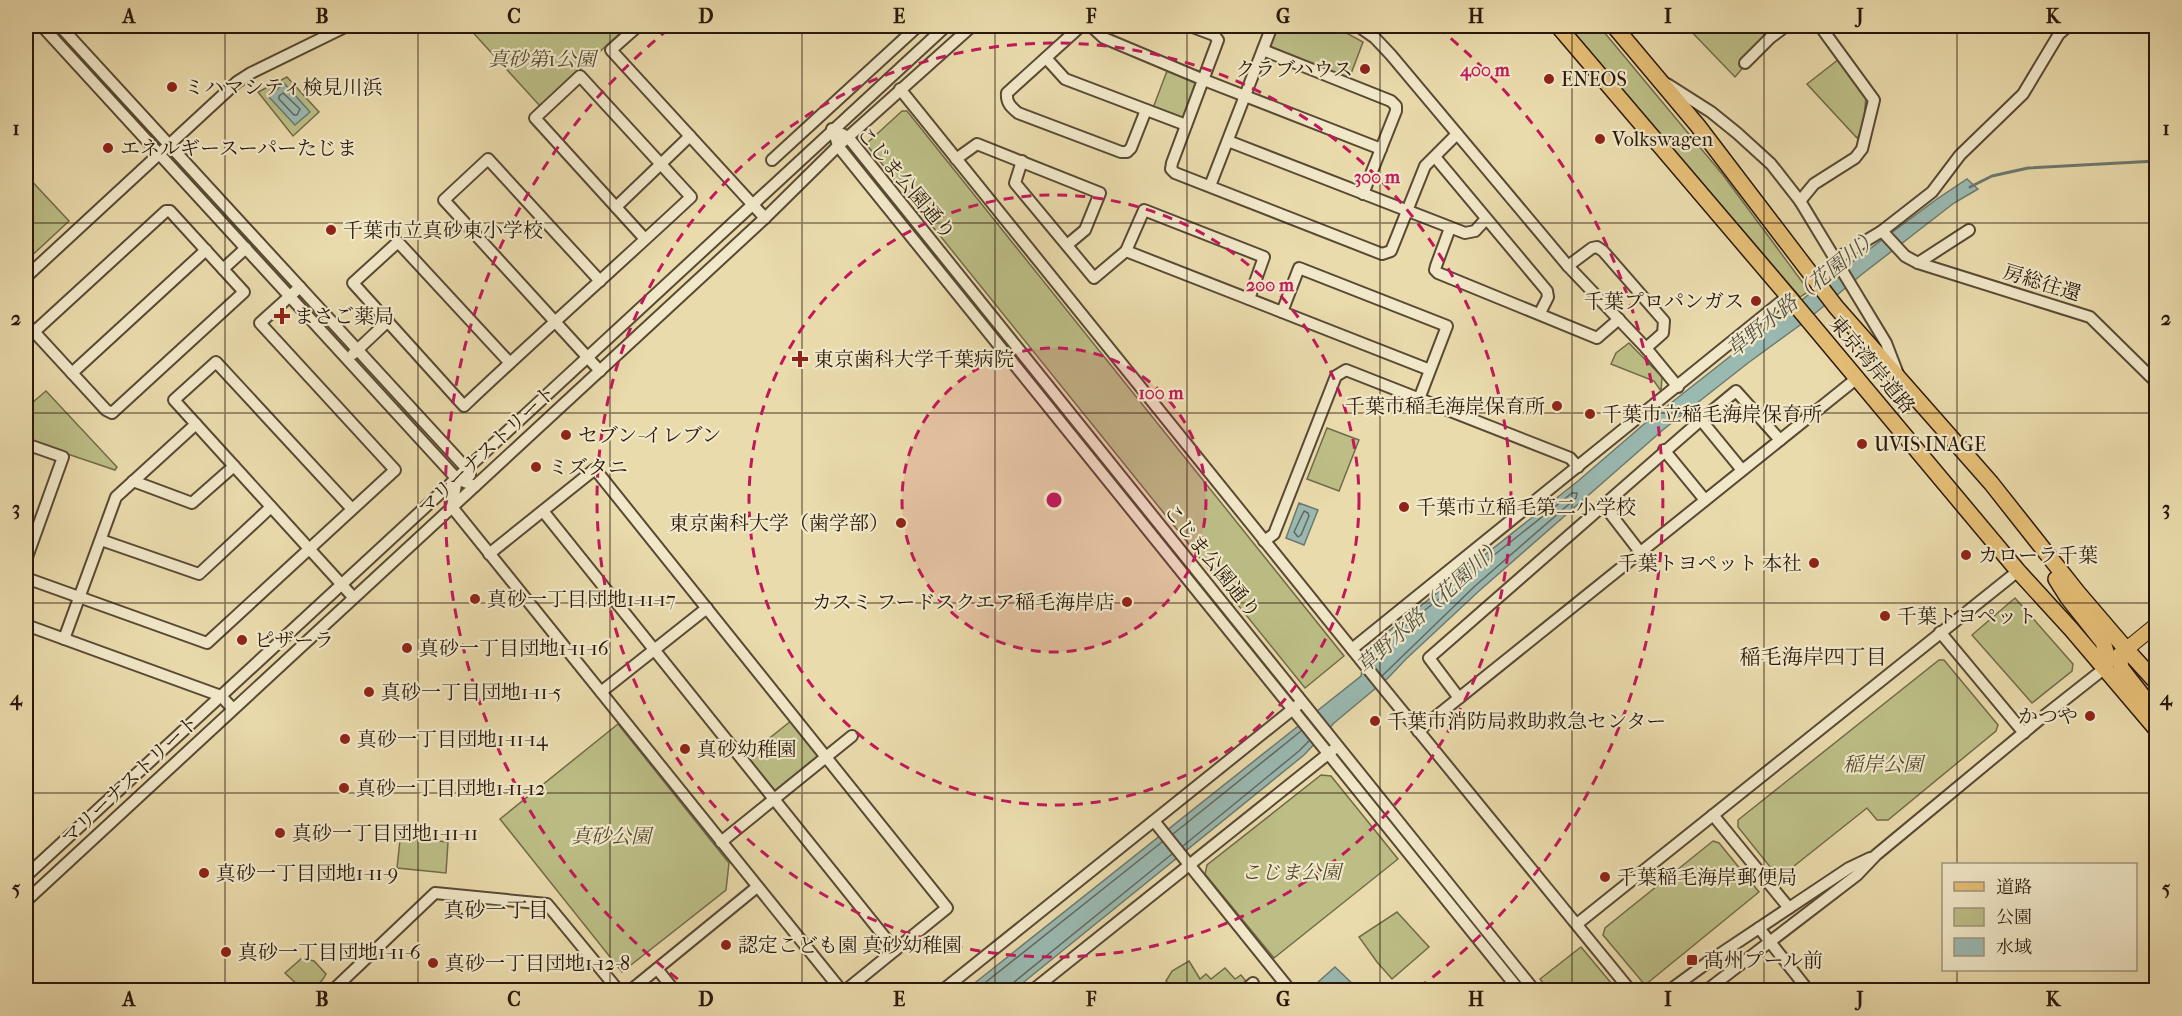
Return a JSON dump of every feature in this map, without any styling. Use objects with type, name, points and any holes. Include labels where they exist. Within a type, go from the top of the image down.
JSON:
[{"type":"highway","name":"東京湾岸道路","points":[[1558,26],[2018,571],[2157,729]]},
{"type":"highway","name":"東京湾岸道路","points":[[1614,26],[1741,181],[1820,287],[1901,383],[1991,483],[2027,531],[2126,650],[2157,681]]},
{"type":"highway","points":[[2027,531],[2068,598],[2103,642],[2107,655],[2105,668]]},
{"type":"highway","points":[[2126,650],[2120,662],[2121,668],[2157,713]]},
{"type":"main road","points":[[2105,668],[2157,625]]},
{"type":"street","points":[[42,26],[457,478],[476,486]]},
{"type":"street","points":[[60,26],[467,469],[476,486]]},
{"type":"street","points":[[26,277],[237,82],[347,26]]},
{"type":"street","points":[[638,26],[611,50],[765,218]]},
{"type":"street","points":[[772,160],[918,26]]},
{"type":"street","name":"マリーナストリート","points":[[26,876],[946,26]]},
{"type":"street","name":"マリーナストリート","points":[[26,901],[765,218],[838,146],[972,26]]},
{"type":"street","points":[[1081,26],[1007,93],[1006,99],[1010,106],[1018,113],[1121,152],[1127,152],[1131,148],[1146,110]]},
{"type":"street","points":[[1091,26],[1104,38],[1204,80],[1382,149]]},
{"type":"street","points":[[1190,26],[1214,35],[1218,40],[1186,125],[1172,169],[1175,173],[1382,254],[1391,251],[1425,166],[1457,134]]},
{"type":"street","points":[[1209,186],[1272,26]]},
{"type":"street","points":[[1358,26],[1375,38],[1391,55],[1568,266],[1646,348],[1678,387]]},
{"type":"street","points":[[1745,63],[1770,38],[1786,26]]},
{"type":"street","points":[[1800,201],[1814,184],[1855,158],[1862,149],[1874,100],[1820,26]]},
{"type":"street","points":[[1837,263],[1884,233],[1932,192],[1960,155],[2023,94],[2059,34],[2068,26]]},
{"type":"street","points":[[1263,50],[1391,101],[1396,106],[1382,149],[1363,194]]},
{"type":"street","points":[[1046,58],[1065,79],[1186,125]]},
{"type":"street","points":[[510,363],[398,242],[353,283],[464,406],[691,197],[580,76],[535,118],[645,239]]},
{"type":"street","points":[[1659,79],[1711,112],[1771,164],[1800,201],[1886,343],[1901,383]]},
{"type":"street","points":[[900,89],[1354,653],[1630,990]]},
{"type":"street","name":"こじま公園通り","points":[[832,129],[848,137],[1338,746]]},
{"type":"street","name":"こじま公園通り","points":[[832,129],[838,146],[1328,754]]},
{"type":"street","points":[[616,207],[690,136]]},
{"type":"street","points":[[1228,141],[1450,228],[1470,234],[1486,219]]},
{"type":"street","points":[[956,159],[977,144],[1100,193],[1086,230],[1067,245]]},
{"type":"street","points":[[1435,157],[1547,291],[1548,297],[1540,314]]},
{"type":"street","points":[[600,281],[488,159],[444,200],[600,371]]},
{"type":"street","points":[[1022,161],[1016,183],[1094,278],[1126,251],[1144,210],[1264,257],[1249,299]]},
{"type":"street","points":[[26,323],[34,332],[72,373],[106,411],[112,412],[243,292],[170,211],[166,211],[34,332]]},
{"type":"street","points":[[1450,228],[1436,266],[1435,270],[1438,273],[1597,338],[1619,319]]},
{"type":"street","points":[[1918,263],[1969,230]]},
{"type":"street","name":"房総往還","points":[[1884,233],[1905,256],[1918,263],[2090,317],[2157,382]]},
{"type":"street","points":[[1568,266],[1592,248],[1598,247],[1603,251],[1664,321],[1663,333],[1646,348]]},
{"type":"street","points":[[223,269],[246,248]]},
{"type":"street","points":[[72,373],[206,250]]},
{"type":"street","points":[[1126,251],[1430,370]]},
{"type":"street","points":[[1282,312],[1299,268],[1447,326],[1419,399]]},
{"type":"street","points":[[26,578],[207,643],[395,470],[260,323],[300,287]]},
{"type":"street","points":[[1354,653],[1678,387],[1798,308]]},
{"type":"street","points":[[348,359],[388,321]]},
{"type":"street","points":[[352,509],[216,362],[174,400],[353,597]]},
{"type":"street","points":[[1264,541],[1274,534],[1336,376],[1347,370],[1570,458],[1578,467]]},
{"type":"street","points":[[1418,731],[1856,379]]},
{"type":"street","points":[[1460,698],[1429,658],[1664,450],[1736,391],[1780,440]]},
{"type":"street","points":[[1701,420],[1742,471]]},
{"type":"street","points":[[64,639],[116,496],[196,424]]},
{"type":"street","points":[[26,444],[63,457],[26,560]]},
{"type":"street","points":[[1664,450],[1705,500]]},
{"type":"street","points":[[134,482],[192,503],[234,466]]},
{"type":"street","points":[[489,554],[595,469],[947,908],[846,990]]},
{"type":"street","points":[[457,478],[452,507],[841,990]]},
{"type":"street","points":[[1603,504],[1641,552]]},
{"type":"street","points":[[101,540],[199,574],[271,507]]},
{"type":"street","points":[[543,511],[895,950]]},
{"type":"street","points":[[1577,924],[2018,571]]},
{"type":"street","points":[[601,692],[707,608]]},
{"type":"street","points":[[26,625],[221,696],[233,709]]},
{"type":"street","points":[[1940,632],[2024,733]]},
{"type":"street","points":[[1707,990],[1857,875],[1876,855],[2105,668]]},
{"type":"street","points":[[943,990],[1302,701]]},
{"type":"street","points":[[721,842],[852,736]]},
{"type":"street","points":[[1034,990],[1338,746],[1534,990]]},
{"type":"street","points":[[1328,754],[1519,990]]},
{"type":"street","points":[[1713,815],[1789,908]]},
{"type":"street","points":[[1154,821],[1290,990]]},
{"type":"street","points":[[1670,990],[1849,868],[1876,855]]},
{"type":"street","points":[[631,990],[758,887]]},
{"type":"street","points":[[333,990],[435,892],[547,904],[618,990]]},
{"type":"street","points":[[1759,928],[1808,990]]},
{"type":"street","points":[[658,970],[674,990]]},
{"type":"green space","points":[[51,26],[53,26],[151,134],[149,134]]},
{"type":"green space","name":"真砂第1公園","points":[[467,26],[628,26],[540,106]]},
{"type":"green space","points":[[1276,26],[1334,26],[1363,42],[1349,79],[1270,48]]},
{"type":"green space","points":[[1568,26],[1599,26],[1723,175],[1809,291],[1800,297]]},
{"type":"green space","points":[[1686,26],[1779,26],[1735,77]]},
{"type":"green space","points":[[1839,59],[1866,96],[1863,130],[1857,138],[1807,84]]},
{"type":"green space","points":[[1167,71],[1194,81],[1195,84],[1184,117],[1180,119],[1153,108]]},
{"type":"green space","points":[[287,77],[319,112],[293,136],[258,92]]},
{"type":"green space","points":[[902,111],[907,111],[1344,656],[1305,688],[866,144]]},
{"type":"green space","points":[[26,175],[69,221],[26,261]]},
{"type":"green space","points":[[1629,343],[1662,377],[1661,391],[1654,381],[1611,364],[1616,353]]},
{"type":"green space","points":[[46,391],[117,467],[115,470],[26,440],[26,408]]},
{"type":"green space","points":[[1327,428],[1359,440],[1339,491],[1307,479]]},
{"type":"green space","points":[[2015,598],[2073,664],[2072,671],[2032,703],[1972,635]]},
{"type":"green space","name":"稲岸公園","points":[[1939,660],[1944,660],[1998,725],[1996,731],[1888,820],[1877,820],[1867,808],[1779,878],[1738,827],[1738,820]]},
{"type":"green space","points":[[791,721],[817,753],[817,758],[778,790],[774,790],[747,756]]},
{"type":"green space","name":"真砂公園","points":[[618,724],[729,863],[726,890],[622,972],[500,819]]},
{"type":"green space","name":"こじま公園","points":[[1321,775],[1331,776],[1398,859],[1274,958],[1205,874],[1207,865]]},
{"type":"green space","points":[[406,838],[448,842],[446,873],[397,868],[400,840]]},
{"type":"green space","points":[[1713,841],[1719,843],[1759,892],[1645,985],[1603,935],[1605,928]]},
{"type":"green space","points":[[1397,912],[1429,947],[1392,979],[1359,937]]},
{"type":"green space","points":[[1581,947],[1617,990],[1549,990],[1540,979]]},
{"type":"green space","points":[[302,958],[314,961],[326,974],[317,985],[310,988],[302,989],[285,973]]},
{"type":"green space","points":[[1189,961],[1200,979],[1206,974],[1211,979],[1225,968],[1235,979],[1241,975],[1253,990],[1174,990],[1166,981],[1172,971]]},
{"type":"water","points":[[284,83],[310,112],[295,125],[269,97]]},
{"type":"water","points":[[1967,179],[1978,189],[1954,203],[1807,320],[1664,429],[1479,591],[1388,678],[1334,723],[1304,755],[1014,990],[966,990],[1361,676],[1365,650],[1578,481],[1643,425],[1817,288]]},
{"type":"water","points":[[1299,503],[1318,510],[1304,545],[1286,538]]},
{"type":"water","points":[[1335,967],[1359,990],[1323,990],[1317,983]]},
{"type":"waterway","name":"草野水路（花園川）","points":[[1970,187],[1992,176],[2028,168],[2156,161]]},
{"type":"place","name":"クラブハウス","points":[[1365,69]]},
{"type":"place","name":"ENEOS","points":[[1549,79]]},
{"type":"place","name":"ミハマシティ検見川浜","points":[[172,87]]},
{"type":"place","name":"Volkswagen","points":[[1600,139]]},
{"type":"place","name":"エネルギースーパーたじま","points":[[108,148]]},
{"type":"place","name":"千葉市立真砂東小学校","points":[[331,230]]},
{"type":"place","name":"千葉プロパンガス","points":[[1756,301]]},
{"type":"place","name":"まさご薬局","points":[[282,316]]},
{"type":"place","name":"東京歯科大学千葉病院","points":[[800,359]]},
{"type":"place","name":"千葉市稲毛海岸保育所","points":[[1557,406]]},
{"type":"place","name":"千葉市立稲毛海岸保育所","points":[[1590,414]]},
{"type":"place","name":"セブン-イレブン","points":[[566,435]]},
{"type":"place","name":"UVIS INAGE","points":[[1862,444]]},
{"type":"place","name":"ミズタニ","points":[[536,467]]},
{"type":"place","name":"千葉市立稲毛第二小学校","points":[[1404,507]]},
{"type":"place","name":"東京歯科大学（歯学部）","points":[[901,523]]},
{"type":"place","name":"カローラ千葉","points":[[1966,555]]},
{"type":"place","name":"千葉トヨペット 本社","points":[[1814,563]]},
{"type":"place","name":"真砂一丁目団地1-11-17","points":[[475,599]]},
{"type":"place","name":"カスミ フードスクエア稲毛海岸店","points":[[1127,602]]},
{"type":"place","name":"千葉トヨペット","points":[[1885,616]]},
{"type":"place","name":"ピザーラ","points":[[242,640]]},
{"type":"place","name":"真砂一丁目団地1-11-16","points":[[407,648]]},
{"type":"place","name":"真砂一丁目団地1-11-5","points":[[369,692]]},
{"type":"place","name":"かつや","points":[[2090,716]]},
{"type":"place","name":"千葉市消防局救助救急センター","points":[[1375,721]]},
{"type":"place","name":"真砂一丁目団地1-11-14","points":[[345,739]]},
{"type":"place","name":"真砂幼稚園","points":[[685,749]]},
{"type":"place","name":"真砂一丁目団地1-11-12","points":[[344,788]]},
{"type":"place","name":"真砂一丁目団地1-11-11","points":[[280,833]]},
{"type":"place","name":"真砂一丁目団地1-11-9","points":[[204,873]]},
{"type":"place","name":"千葉稲毛海岸郵便局","points":[[1605,877]]},
{"type":"place","name":"認定こども園 真砂幼稚園","points":[[726,945]]},
{"type":"place","name":"真砂一丁目団地1-11-6","points":[[226,952]]},
{"type":"place","name":"髙州プール前","points":[[1692,960]]},
{"type":"place","name":"真砂一丁目団地1-12-8","points":[[433,963]]},
{"type":"district","name":"稲毛海岸四丁目","points":[[1813,657]]},
{"type":"district","name":"真砂一丁目","points":[[496,910]]}]
